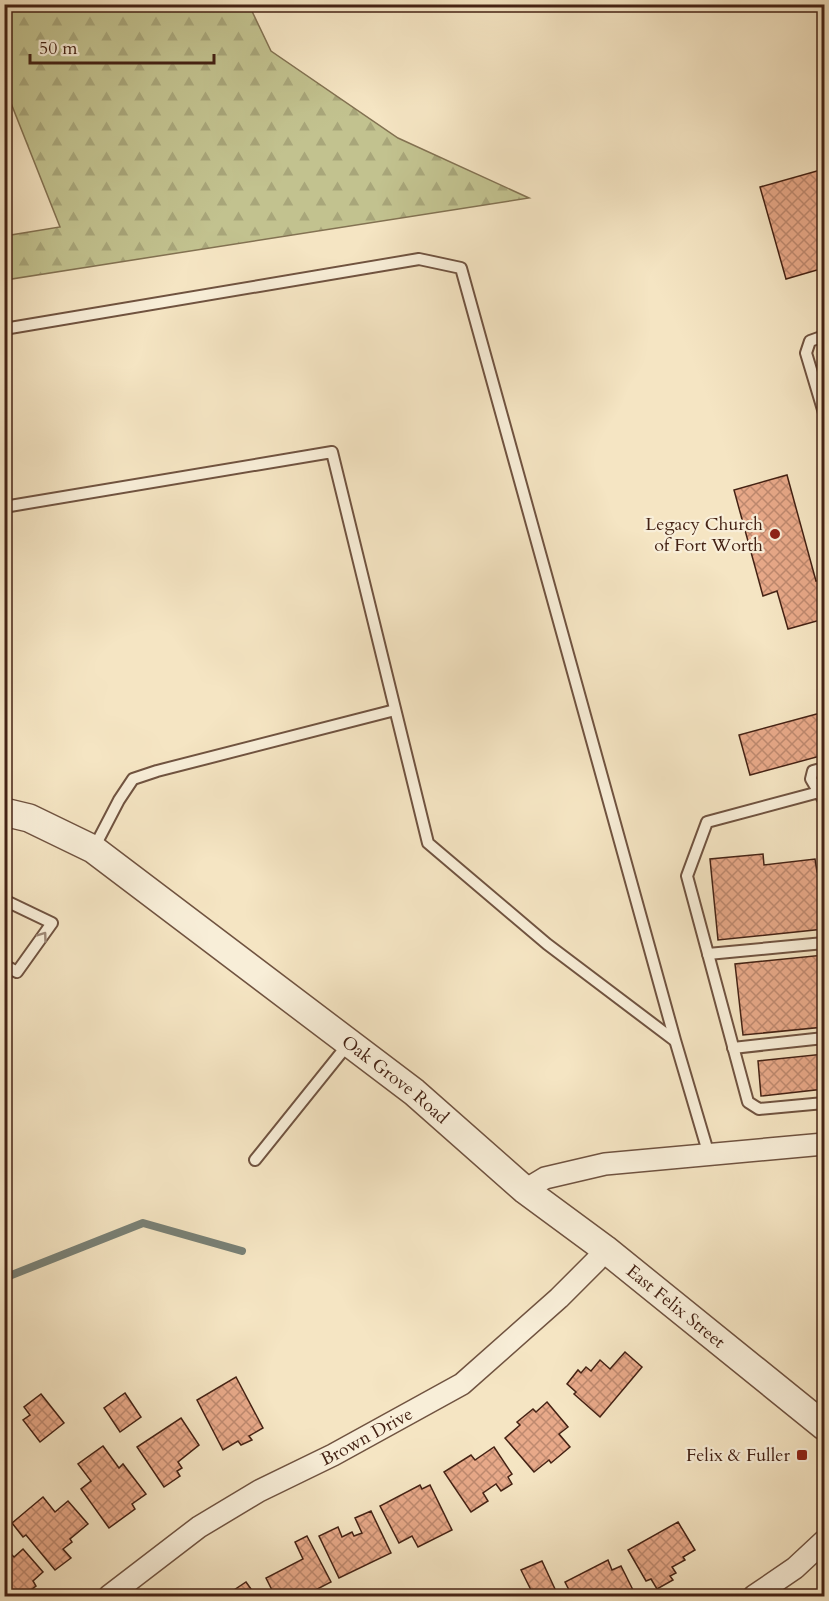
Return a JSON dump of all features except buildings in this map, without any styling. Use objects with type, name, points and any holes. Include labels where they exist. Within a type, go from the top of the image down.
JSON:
[{"type":"street","name":"Oak Grove Road","points":[[4,812],[29,818],[93,849],[414,1092],[525,1190]]},
{"type":"street","points":[[525,1190],[545,1178],[605,1164],[825,1144]]},
{"type":"street","name":"East Felix Street","points":[[525,1190],[605,1249],[825,1426]]},
{"type":"street","name":"Brown Drive","points":[[109,1596],[199,1527],[249,1497],[405,1417],[462,1384],[559,1298],[605,1249]]},
{"type":"street","points":[[754,1596],[795,1568],[825,1540]]},
{"type":"lane","points":[[4,329],[419,259],[461,268],[709,1155]]},
{"type":"lane","points":[[825,336],[810,341],[806,353],[825,413]]},
{"type":"lane","points":[[4,507],[332,452],[428,843],[547,944],[675,1040]]},
{"type":"lane","points":[[93,849],[133,779],[395,710]]},
{"type":"lane","points":[[825,768],[813,771],[811,779],[822,797],[707,822],[687,876],[748,1102],[759,1109],[825,1103]]},
{"type":"lane","points":[[4,900],[52,923],[17,972],[4,965]]},
{"type":"lane","points":[[708,954],[825,943]]},
{"type":"lane","points":[[733,1048],[825,1038]]},
{"type":"lane","points":[[255,1160],[349,1042]]},
{"type":"green space","points":[[5,4],[249,5],[271,51],[398,138],[529,198],[5,280],[5,236],[60,227],[5,88]]},
{"type":"waterway","points":[[4,1278],[143,1223],[242,1251]]},
{"type":"place","name":"Legacy Church of Fort Worth","points":[[775,534]]},
{"type":"place","name":"Felix & Fuller","points":[[802,1455]]}]
